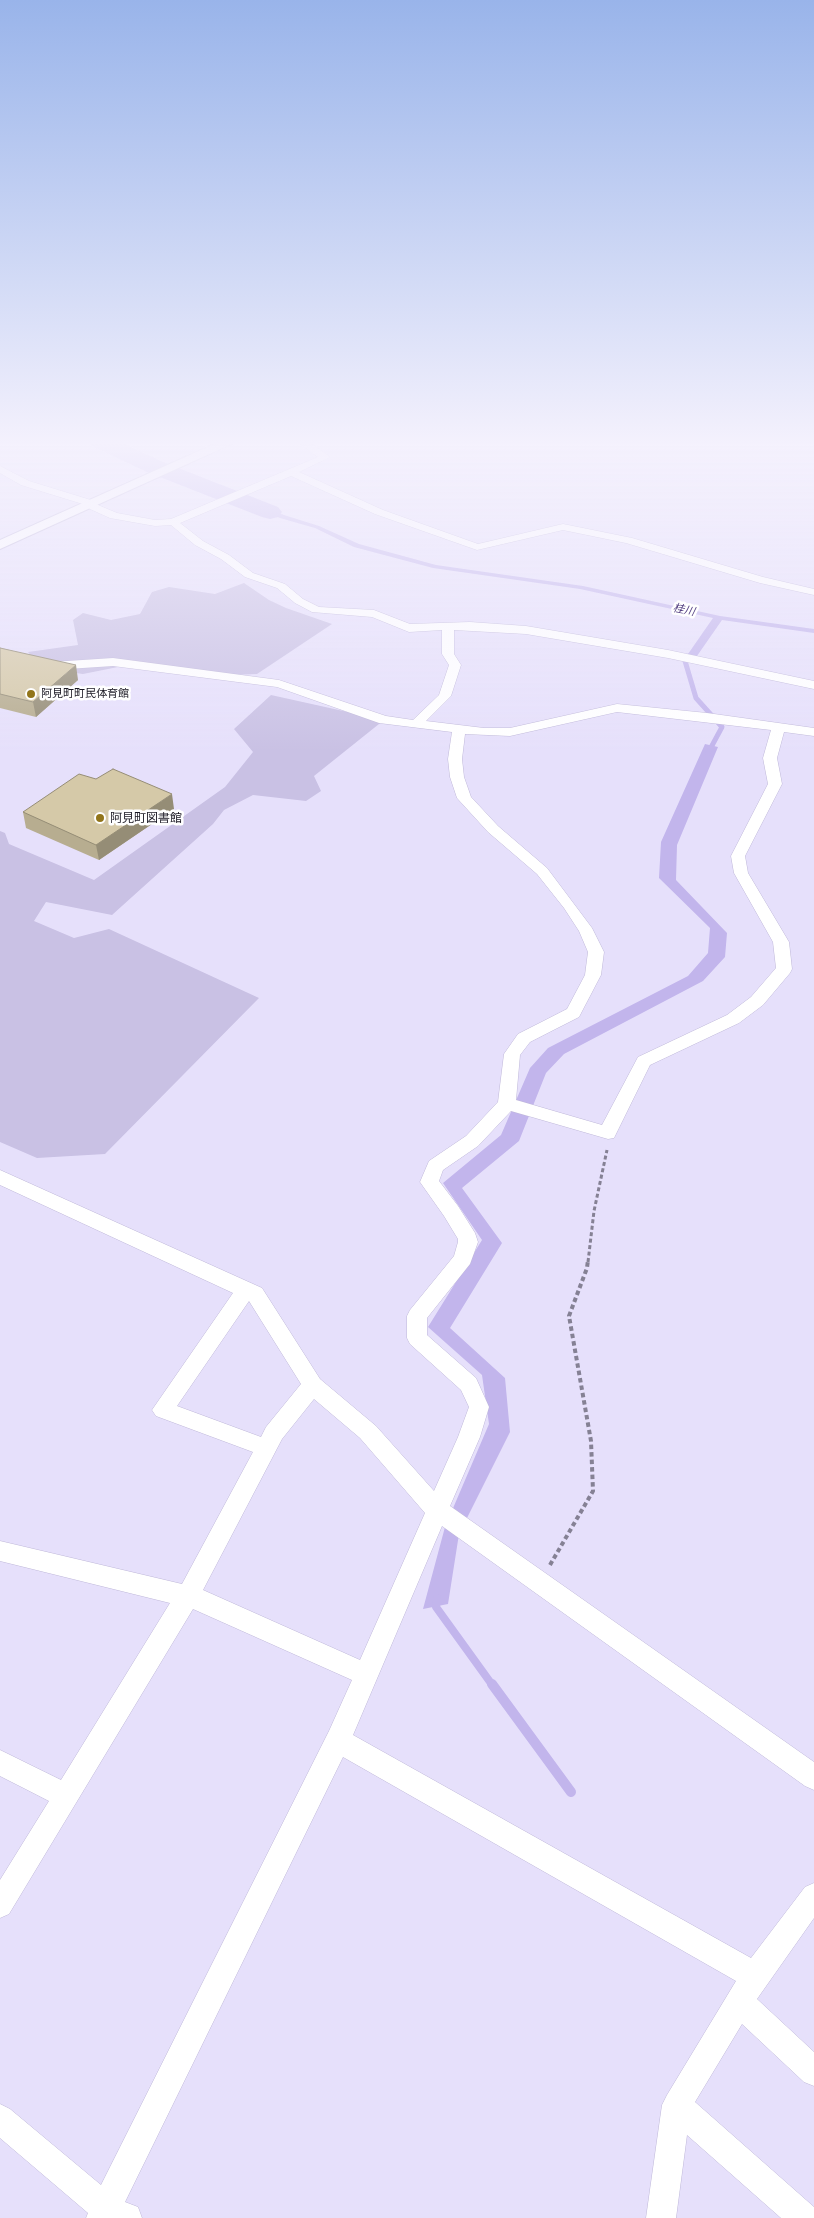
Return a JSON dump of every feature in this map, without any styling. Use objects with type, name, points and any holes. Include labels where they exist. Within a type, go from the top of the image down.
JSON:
[{"type":"street","points":[[202,545],[225,557],[249,574],[281,586],[299,601],[316,610],[374,614],[409,628],[470,626],[534,632],[668,654],[814,685]]},
{"type":"street","points":[[470,545],[477,547],[488,545]]},
{"type":"street","points":[[643,545],[760,580],[814,592]]},
{"type":"street","points":[[416,724],[445,696],[455,665],[448,654],[448,628]]},
{"type":"street","points":[[0,652],[52,666],[113,662],[279,684],[384,720],[459,729],[510,732],[617,708],[779,726],[814,732]]},
{"type":"street","points":[[507,1104],[608,1133],[617,1111],[644,1061],[732,1019],[757,1002],[784,969],[781,942],[741,873],[738,856],[768,794],[775,784],[770,758],[779,726]]},
{"type":"street","points":[[0,2119],[112,2215],[338,1740],[469,1437],[479,1407],[469,1384],[417,1338],[417,1316],[463,1259],[468,1242],[468,1238],[460,1224],[429,1182],[435,1166],[472,1141],[507,1104],[512,1054],[524,1038],[573,1014],[593,975],[596,952],[587,931],[542,871],[494,829],[464,798],[457,777],[455,759],[459,729]]},
{"type":"street","points":[[0,1177],[255,1294],[313,1385],[368,1432],[436,1510],[814,1777]]},
{"type":"street","points":[[246,1290],[163,1410],[266,1448]]},
{"type":"street","points":[[0,1905],[187,1597],[274,1433],[313,1385]]},
{"type":"street","points":[[0,1551],[202,1600],[367,1675]]},
{"type":"street","points":[[338,1740],[755,1976]]},
{"type":"street","points":[[0,1763],[66,1796]]},
{"type":"street","points":[[661,2218],[677,2105],[755,1976],[814,1896]]},
{"type":"street","points":[[740,2002],[814,2072]]},
{"type":"street","points":[[677,2105],[717,2143],[804,2218]]},
{"type":"path","points":[[544,1587],[548,1568],[593,1491],[591,1441],[569,1316],[587,1268],[594,1211],[606,1154],[608,1133]]},
{"type":"shaded area","points":[[244,583],[269,600],[286,608],[332,624],[257,674],[204,676],[128,665],[83,674],[41,668],[28,652],[78,645],[73,620],[83,613],[111,620],[140,614],[152,592],[169,587],[215,594]]},
{"type":"shaded area","points":[[271,695],[384,720],[314,776],[321,791],[306,801],[253,795],[224,810],[213,824],[112,915],[46,902],[34,921],[74,938],[109,929],[259,998],[105,1154],[37,1158],[0,1142],[0,831],[5,833],[9,844],[94,880],[225,787],[253,752],[234,729]]},
{"type":"water","name":"桂川","points":[[349,545],[361,545],[436,565],[583,586],[720,616],[814,629],[814,633],[722,620],[697,656],[681,660],[688,654],[713,618],[580,589],[433,568]]},
{"type":"water","points":[[705,744],[718,747],[677,845],[676,880],[727,933],[725,957],[703,981],[564,1054],[546,1073],[519,1141],[462,1188],[502,1243],[450,1328],[505,1378],[510,1432],[459,1534],[448,1604],[423,1609],[445,1527],[489,1424],[482,1375],[428,1327],[482,1240],[443,1183],[501,1135],[530,1068],[548,1048],[688,976],[708,953],[710,928],[659,878],[661,842]]},
{"type":"building","points":[[0,648],[76,665],[33,702],[0,694]]},
{"type":"building","name":"阿見町図書館","points":[[113,769],[172,794],[96,845],[23,812],[79,774],[96,779]]},
{"type":"waterway","points":[[689,656],[685,661],[696,698],[722,727],[708,753]]},
{"type":"waterway","points":[[437,1598],[436,1607],[493,1686]]},
{"type":"waterway","points":[[492,1684],[571,1792]]},
{"type":"place","name":"阿見町町民体育館","points":[[31,694]]},
{"type":"place","name":"阿見町図書館","points":[[100,818]]}]
